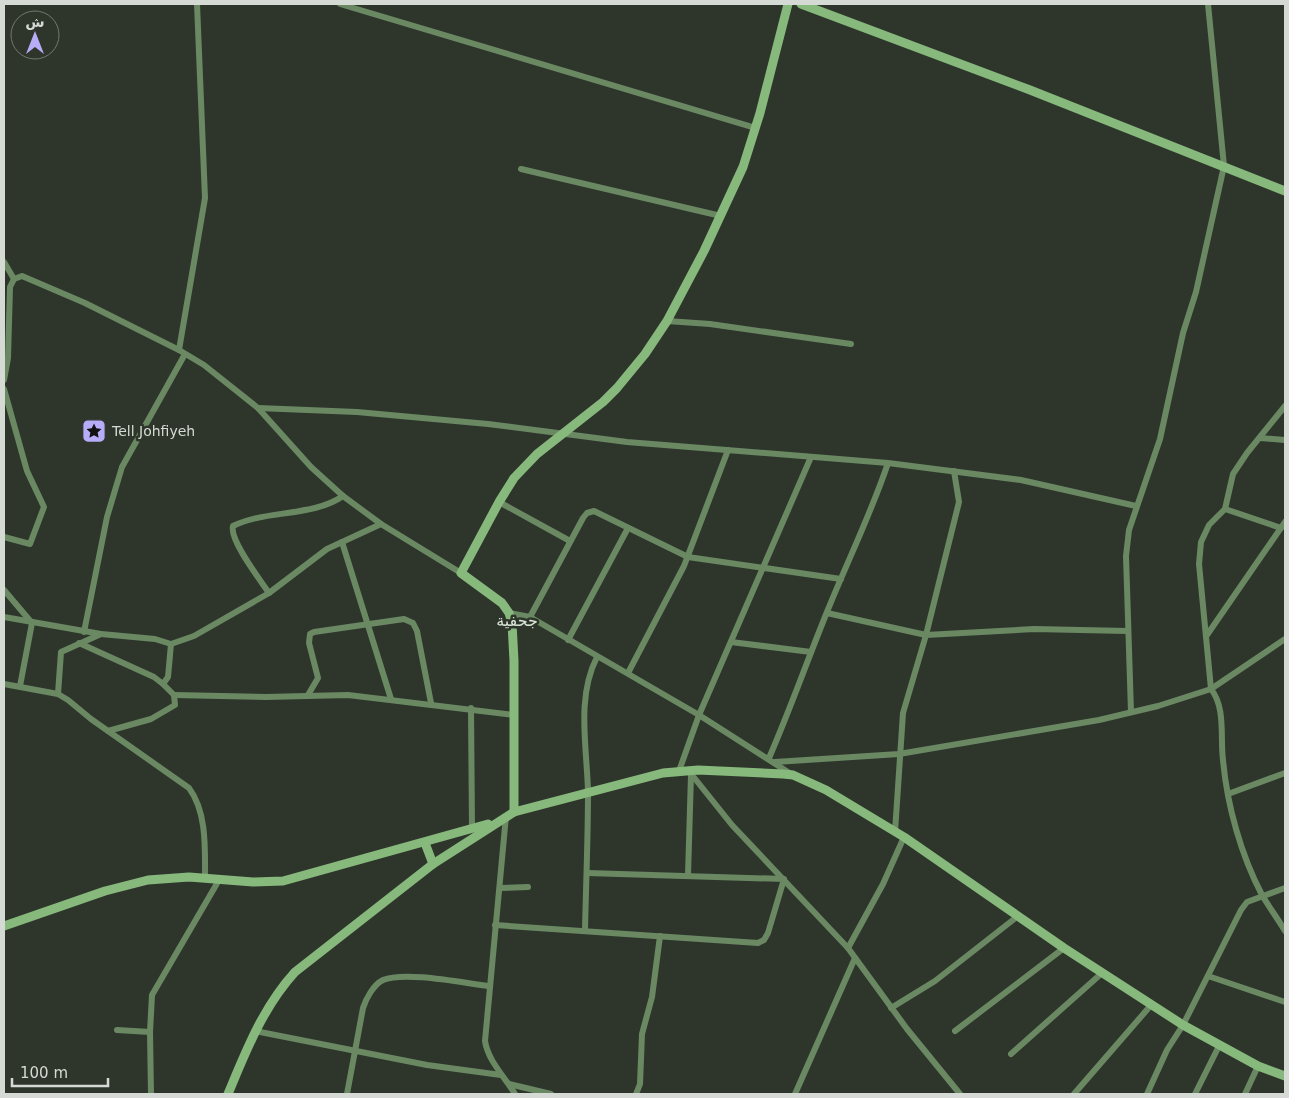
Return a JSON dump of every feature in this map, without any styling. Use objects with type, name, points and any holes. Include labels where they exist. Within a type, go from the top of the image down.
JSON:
[{"type":"street","points":[[84,632],[107,517],[122,467],[182,352],[205,198],[197,4]]},
{"type":"street","points":[[340,4],[756,128]]},
{"type":"street","points":[[461,573],[499,502],[522,468],[603,402],[617,388],[645,354],[667,321],[721,216],[743,167],[756,128],[788,4]]},
{"type":"street","points":[[801,4],[1012,83],[1285,191]]},
{"type":"street","points":[[1130,712],[1126,556],[1129,530],[1162,432],[1183,332],[1196,292],[1224,166],[1208,4]]},
{"type":"street","points":[[521,169],[721,216]]},
{"type":"street","points":[[4,262],[14,279]]},
{"type":"street","points":[[4,380],[7,371],[10,287],[14,279],[22,276],[48,286],[182,352],[204,364],[258,408],[311,467],[343,496],[381,524],[490,593],[509,612],[530,617],[700,715],[793,775],[826,790],[904,837],[1064,948],[1183,1025],[1258,1066],[1285,1076]]},
{"type":"street","points":[[667,321],[710,324],[852,344]]},
{"type":"street","points":[[4,389],[27,471],[44,507],[30,544],[4,537]]},
{"type":"street","points":[[1285,406],[1233,474],[1225,509],[1209,525],[1199,554],[1211,689],[1220,707],[1222,757],[1228,794],[1242,849],[1263,896],[1285,931]]},
{"type":"street","points":[[258,408],[357,412],[488,424],[561,435],[888,463],[1021,480],[1136,506]]},
{"type":"street","points":[[1260,438],[1285,440]]},
{"type":"street","points":[[628,674],[688,557],[728,450]]},
{"type":"street","points":[[688,875],[686,772],[700,715],[811,457]]},
{"type":"street","points":[[772,760],[811,652],[863,531],[888,463]]},
{"type":"street","points":[[895,832],[899,754],[905,703],[926,635],[959,502],[954,471]]},
{"type":"street","points":[[269,594],[247,561],[232,532],[233,526],[313,508],[335,501],[343,496]]},
{"type":"street","points":[[499,502],[570,541]]},
{"type":"street","points":[[1225,509],[1256,518],[1280,528]]},
{"type":"street","points":[[530,617],[583,518],[591,511],[688,557],[841,579]]},
{"type":"street","points":[[1207,635],[1285,522]]},
{"type":"street","points":[[4,617],[84,632],[155,639],[171,644],[194,636],[269,594],[314,557],[381,524]]},
{"type":"street","points":[[568,640],[628,528]]},
{"type":"street","points":[[342,542],[391,699]]},
{"type":"street","points":[[4,590],[32,623]]},
{"type":"street","points":[[509,612],[513,633],[514,714],[510,814],[488,986],[486,1044],[501,1075],[515,1094]]},
{"type":"street","points":[[827,613],[926,635],[1034,629],[1128,631]]},
{"type":"street","points":[[308,695],[318,678],[309,644],[310,634],[404,619],[415,625],[423,656],[431,703]]},
{"type":"street","points":[[20,686],[32,623]]},
{"type":"street","points":[[58,694],[61,652],[101,634]]},
{"type":"street","points":[[772,760],[899,754],[1099,720],[1158,706],[1211,689],[1285,639]]},
{"type":"street","points":[[731,642],[811,652]]},
{"type":"street","points":[[79,643],[154,677],[174,695],[176,703],[174,707],[151,719],[108,731]]},
{"type":"street","points":[[163,684],[168,677],[171,644]]},
{"type":"street","points":[[585,930],[588,791],[586,690],[591,668],[597,656]]},
{"type":"street","points":[[4,684],[58,694],[108,731],[172,774],[193,793],[198,806],[204,836],[205,878]]},
{"type":"street","points":[[174,695],[266,697],[348,694],[514,714]]},
{"type":"street","points":[[471,708],[472,828]]},
{"type":"street","points":[[686,772],[732,825],[848,948],[891,1008],[960,1094]]},
{"type":"street","points":[[228,1094],[255,1031],[279,990],[302,965],[433,864],[510,814],[636,778],[686,772],[793,775]]},
{"type":"street","points":[[1228,794],[1285,773]]},
{"type":"street","points":[[4,926],[105,891],[137,883],[166,878],[205,878],[253,882],[283,881],[496,822]]},
{"type":"street","points":[[848,948],[883,884],[904,837]]},
{"type":"street","points":[[425,843],[433,864]]},
{"type":"street","points":[[587,873],[784,879]]},
{"type":"street","points":[[495,925],[761,942],[768,933],[784,879]]},
{"type":"street","points":[[151,1094],[150,1032],[152,1001],[155,988],[219,880]]},
{"type":"street","points":[[500,888],[528,886]]},
{"type":"street","points":[[1147,1094],[1167,1050],[1183,1025],[1241,910],[1247,902],[1285,888]]},
{"type":"street","points":[[891,1008],[935,981],[1018,916]]},
{"type":"street","points":[[636,1094],[640,1084],[643,1031],[652,997],[660,936]]},
{"type":"street","points":[[955,1031],[1064,948]]},
{"type":"street","points":[[795,1094],[855,958]]},
{"type":"street","points":[[1011,1054],[1102,973]]},
{"type":"street","points":[[347,1094],[365,1000],[384,980],[406,976],[488,986]]},
{"type":"street","points":[[1208,976],[1285,1002]]},
{"type":"street","points":[[1074,1094],[1152,1004]]},
{"type":"street","points":[[117,1030],[150,1032]]},
{"type":"street","points":[[255,1031],[428,1065],[501,1075]]},
{"type":"street","points":[[1195,1094],[1219,1046]]},
{"type":"street","points":[[1245,1094],[1258,1066]]},
{"type":"street","points":[[509,1084],[551,1094]]},
{"type":"place","name":"Tell Johfiyeh","points":[[94,431]]},
{"type":"district","name":"جحفية","points":[[517,620]]}]
